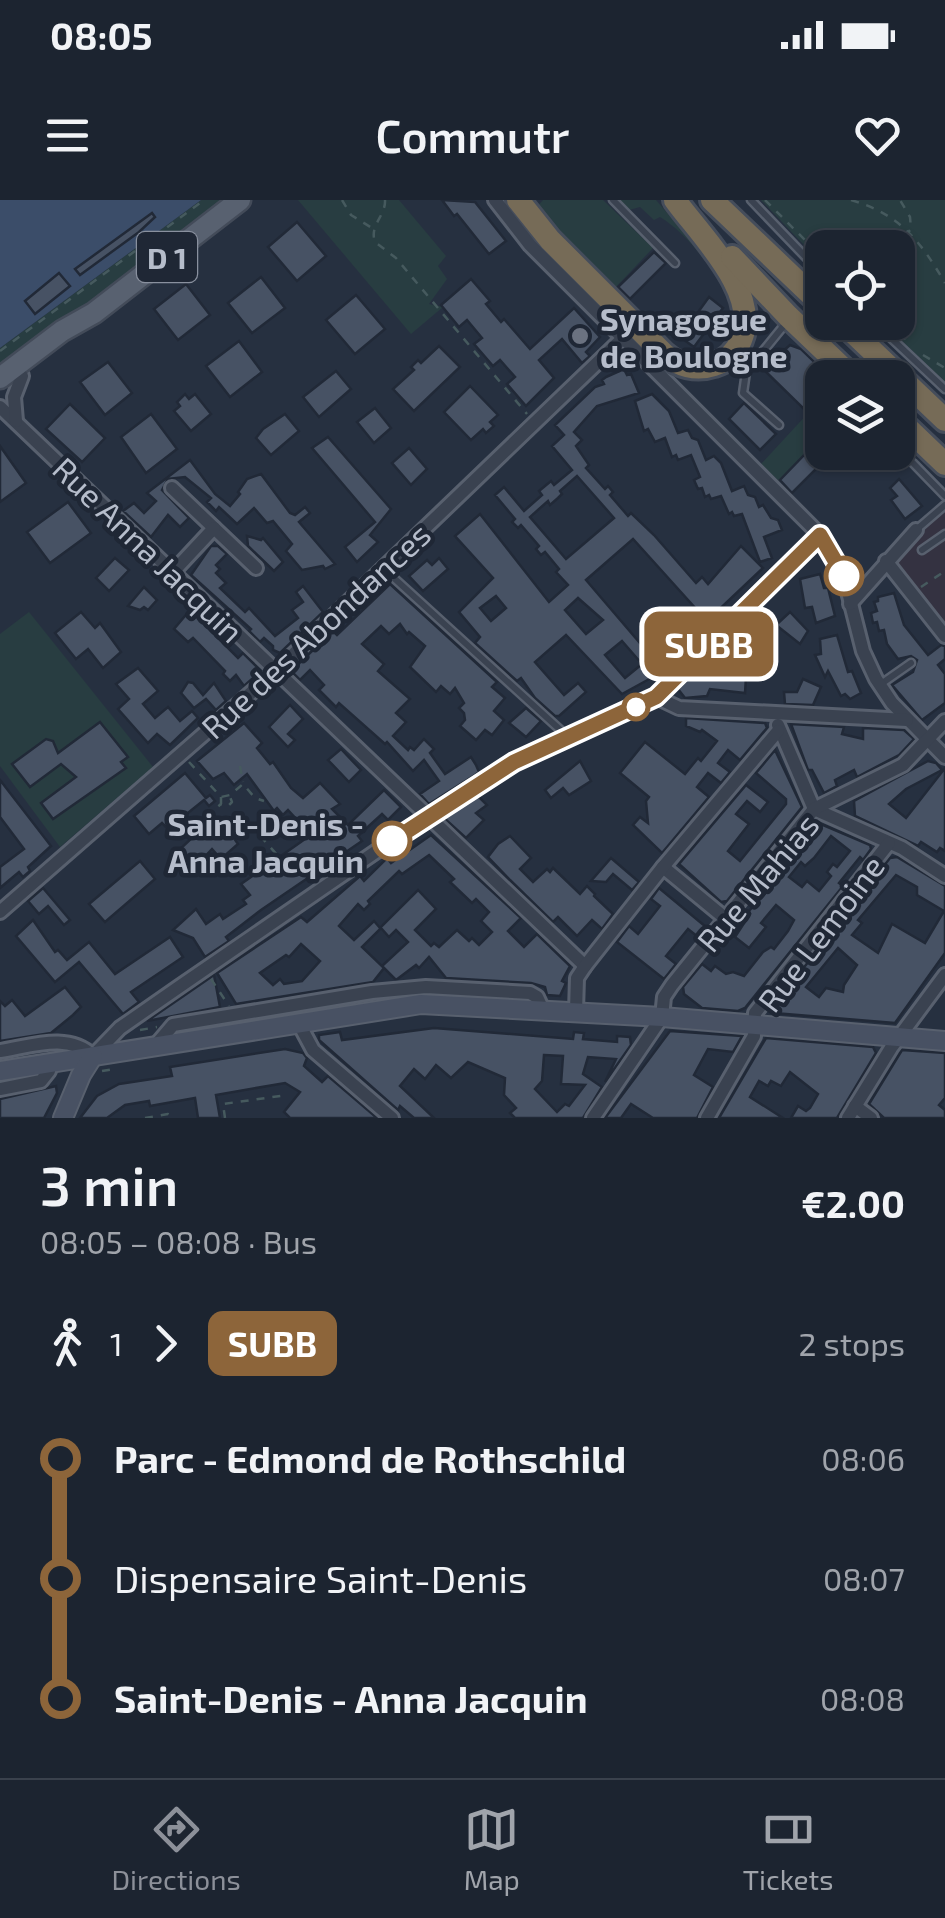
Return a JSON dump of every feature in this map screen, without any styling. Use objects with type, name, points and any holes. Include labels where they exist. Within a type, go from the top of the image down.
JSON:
[{"type":"highway","points":[[518,200],[550,240],[664,354],[677,363],[704,368],[728,359],[737,348],[746,326],[745,305],[736,280],[677,200]]},
{"type":"highway","points":[[677,200],[834,360]]},
{"type":"highway","points":[[712,200],[798,266],[805,277]]},
{"type":"highway","points":[[861,340],[945,420]]},
{"type":"highway","points":[[915,436],[945,464]]},
{"type":"main road","name":"D 1","points":[[0,378],[94,313],[240,200]]},
{"type":"main road","name":"D 1","points":[[0,393],[68,340],[94,313]]},
{"type":"main road","points":[[0,1071],[421,1004],[662,1016],[945,1042]]},
{"type":"main road","points":[[63,1118],[93,1056]]},
{"type":"street","points":[[495,200],[530,246],[820,535],[844,576],[862,651],[880,685],[907,720],[945,757]]},
{"type":"street","name":"Rue des Abondances","points":[[0,912],[276,671],[622,338]]},
{"type":"street","points":[[16,421],[14,397],[22,376]]},
{"type":"street","name":"Rue Anna Jacquin","points":[[0,407],[585,966]]},
{"type":"street","points":[[172,488],[256,568]]},
{"type":"street","points":[[173,572],[214,528]]},
{"type":"street","points":[[850,604],[916,530]]},
{"type":"street","points":[[0,1051],[66,1041],[82,1046],[93,1056],[120,1028],[428,816],[514,762],[656,697],[820,535]]},
{"type":"street","points":[[886,561],[945,636]]},
{"type":"street","points":[[656,697],[679,708],[907,720]]},
{"type":"street","points":[[779,713],[778,730],[814,808],[889,842],[945,876]]},
{"type":"street","name":"Rue Mahias","points":[[594,1118],[662,1016],[664,998],[672,985],[814,808],[903,765],[945,721]]},
{"type":"street","points":[[576,1012],[577,978],[585,966],[778,730]]},
{"type":"street","name":"Rue Lemoine","points":[[708,1118],[754,1036],[755,1013],[889,842]]},
{"type":"street","points":[[663,867],[726,919]]},
{"type":"street","points":[[871,1118],[852,1112],[945,975]]},
{"type":"street","points":[[156,1045],[173,1025],[372,992],[426,987],[530,993],[544,1010]]},
{"type":"street","points":[[298,1022],[313,1050],[392,1118]]},
{"type":"street","points":[[0,1089],[41,1081],[50,1063]]},
{"type":"lane","points":[[612,200],[675,263]]},
{"type":"lane","points":[[751,200],[798,266],[805,268]]},
{"type":"lane","points":[[779,425],[744,393],[746,372],[790,318]]},
{"type":"lane","points":[[893,340],[945,389]]},
{"type":"lane","points":[[915,466],[945,496]]},
{"type":"lane","points":[[916,530],[945,504]]},
{"type":"lane","points":[[922,550],[945,534]]},
{"type":"lane","points":[[383,568],[568,737]]},
{"type":"lane","points":[[880,685],[910,663]]},
{"type":"path","points":[[0,351],[204,200]]},
{"type":"path","points":[[342,200],[350,216],[373,228]]},
{"type":"path","points":[[386,200],[373,228],[374,242],[396,258],[535,422]]},
{"type":"path","points":[[765,200],[805,240]]},
{"type":"path","points":[[851,200],[884,211],[906,230]]},
{"type":"path","points":[[900,200],[910,217],[908,230]]},
{"type":"path","points":[[915,242],[945,283]]},
{"type":"path","points":[[906,340],[910,344]]},
{"type":"path","points":[[921,354],[945,368]]},
{"type":"path","points":[[918,589],[945,571]]},
{"type":"path","points":[[181,754],[221,797],[221,804]]},
{"type":"path","points":[[240,766],[243,784],[255,798],[264,801]]},
{"type":"path","points":[[221,797],[230,796],[243,784]]},
{"type":"path","points":[[221,804],[228,806],[232,802],[230,796]]},
{"type":"path","points":[[194,826],[221,804]]},
{"type":"path","points":[[239,812],[279,857]]},
{"type":"path","points":[[205,969],[233,1014]]},
{"type":"path","points":[[225,1118],[223,1104],[287,1094]]},
{"type":"path","points":[[145,1118],[168,1114],[174,1118]]},
{"type":"shaded area","points":[[945,512],[945,625],[897,561],[919,533]]},
{"type":"green space","points":[[201,200],[221,200],[0,371],[0,348]]},
{"type":"green space","points":[[298,200],[399,200],[446,256],[438,266],[447,279],[429,304],[443,307],[411,334]]},
{"type":"green space","points":[[543,200],[603,200],[653,248],[616,287],[534,210]]},
{"type":"green space","points":[[618,200],[656,200],[723,278],[730,299],[709,265],[681,233],[660,217],[654,220],[640,207],[629,210]]},
{"type":"green space","points":[[761,200],[945,200],[945,382],[901,340],[915,340],[915,230],[805,230],[805,246]]},
{"type":"green space","points":[[805,416],[805,454],[779,481],[761,464]]},
{"type":"green space","points":[[29,612],[153,767],[60,847],[0,766],[0,634]]},
{"type":"water","points":[[0,200],[201,200],[0,348]]},
{"type":"building","points":[[442,200],[475,202],[506,241],[489,254]]},
{"type":"building","points":[[152,213],[155,217],[139,232],[80,275],[75,269]]},
{"type":"building","points":[[297,222],[326,256],[297,281],[268,247]]},
{"type":"building","points":[[654,252],[666,263],[630,299],[618,287]]},
{"type":"building","points":[[59,273],[70,286],[35,314],[25,301]]},
{"type":"building","points":[[261,277],[285,308],[252,333],[228,303]]},
{"type":"building","points":[[471,279],[501,322],[504,319],[530,349],[574,308],[600,337],[586,352],[590,356],[582,363],[562,339],[539,360],[554,378],[526,406],[507,384],[515,377],[500,360],[493,366],[474,344],[482,338],[467,320],[459,327],[441,305]]},
{"type":"building","points":[[186,284],[210,315],[178,340],[154,309]]},
{"type":"building","points":[[356,295],[385,329],[355,354],[326,320]]},
{"type":"building","points":[[709,297],[723,308],[694,347],[680,337]]},
{"type":"building","points":[[239,341],[262,372],[230,397],[206,366]]},
{"type":"building","points":[[790,345],[812,360],[805,360],[805,410],[763,369]]},
{"type":"building","points":[[439,346],[460,367],[414,411],[393,389],[414,370],[411,367],[418,360],[421,363]]},
{"type":"building","points":[[108,362],[132,393],[105,415],[80,382]]},
{"type":"building","points":[[624,369],[627,375],[631,374],[639,393],[597,406],[574,432],[582,440],[576,446],[589,465],[586,468],[605,489],[608,486],[613,492],[610,495],[628,516],[631,513],[654,535],[696,583],[702,577],[708,584],[741,546],[763,568],[707,621],[633,539],[586,580],[651,656],[662,646],[677,662],[657,682],[653,677],[622,694],[566,635],[535,662],[564,695],[578,683],[586,692],[555,716],[521,678],[517,681],[475,643],[480,637],[459,612],[493,578],[455,536],[480,514],[549,602],[568,585],[521,525],[518,528],[512,522],[515,519],[495,495],[504,487],[524,511],[542,495],[539,491],[572,470],[552,446],[564,435],[555,425],[595,387],[604,384],[602,380]],"holes":[[[577,476],[614,518],[566,559],[530,517],[548,501],[550,505],[562,494],[560,491]],[[496,596],[506,608],[491,621],[480,608]],[[578,598],[603,620],[586,634],[565,610]],[[622,641],[642,664],[625,678],[605,655]]]},
{"type":"building","points":[[336,371],[351,389],[319,417],[303,397]]},
{"type":"building","points":[[470,386],[498,415],[490,422],[494,426],[486,433],[483,429],[471,440],[444,412]]},
{"type":"building","points":[[185,394],[189,399],[195,394],[211,414],[191,431],[174,411]]},
{"type":"building","points":[[652,394],[669,411],[678,433],[688,430],[698,440],[706,460],[714,456],[721,463],[732,491],[744,486],[759,507],[763,505],[771,518],[778,520],[782,530],[764,537],[772,558],[760,562],[742,514],[729,514],[721,496],[711,499],[709,495],[705,497],[702,488],[698,489],[694,480],[700,477],[691,455],[678,460],[676,455],[672,457],[665,438],[655,442],[648,429],[644,431],[635,401]]},
{"type":"building","points":[[744,403],[776,434],[760,450],[729,419]]},
{"type":"building","points":[[70,404],[105,438],[82,462],[46,429]]},
{"type":"building","points":[[375,408],[391,428],[374,443],[357,422]]},
{"type":"building","points":[[151,414],[177,449],[146,473],[121,437]]},
{"type":"building","points":[[285,414],[299,431],[271,455],[256,438]]},
{"type":"building","points":[[328,437],[391,509],[370,535],[378,542],[357,562],[345,547],[375,522],[312,448]]},
{"type":"building","points":[[0,446],[26,483],[0,502]]},
{"type":"building","points":[[409,448],[427,469],[411,485],[392,463]]},
{"type":"building","points":[[805,454],[805,470],[815,470],[792,493],[780,480]]},
{"type":"building","points":[[190,460],[215,494],[230,506],[247,479],[261,474],[290,513],[295,515],[305,507],[310,513],[299,522],[335,564],[325,569],[323,566],[302,570],[286,551],[292,544],[273,521],[267,523],[254,508],[237,524],[219,507],[216,511],[207,502],[211,498],[185,477],[168,479],[162,490],[189,518],[180,527],[168,515],[151,537],[123,511],[134,503],[144,513],[156,501],[147,493]]},
{"type":"building","points":[[899,479],[922,506],[905,519],[891,500],[897,496],[890,488]]},
{"type":"building","points":[[68,502],[91,533],[50,563],[27,532]]},
{"type":"building","points":[[247,536],[263,538],[283,562],[274,571],[248,546]]},
{"type":"building","points":[[211,546],[218,546],[227,554],[216,565],[220,569],[216,573],[226,583],[220,588],[245,612],[249,608],[275,636],[298,618],[292,610],[303,602],[296,592],[303,586],[323,612],[280,653],[273,650],[191,575]]},
{"type":"building","points":[[115,558],[129,570],[109,591],[96,578]]},
{"type":"building","points":[[439,558],[448,569],[423,591],[409,576],[427,560],[432,565]]},
{"type":"building","points":[[820,574],[835,616],[816,623],[812,607],[805,608],[800,579]]},
{"type":"building","points":[[390,584],[497,682],[492,687],[505,698],[494,711],[504,720],[492,735],[485,730],[476,740],[460,726],[465,720],[459,708],[464,703],[455,688],[450,694],[441,686],[436,692],[410,667],[425,646],[400,624],[389,634],[381,626],[362,644],[384,664],[378,671],[410,699],[396,713],[406,722],[393,736],[408,750],[414,750],[424,739],[434,749],[430,753],[445,774],[471,757],[479,772],[429,804],[420,794],[439,781],[424,760],[413,771],[387,742],[339,703],[336,707],[319,690],[324,685],[310,670],[300,680],[291,671],[333,631],[337,635]]},
{"type":"building","points":[[144,587],[157,600],[148,610],[128,606]]},
{"type":"building","points":[[894,593],[904,625],[928,655],[945,646],[945,659],[938,665],[945,674],[945,703],[922,720],[892,685],[913,672],[917,660],[911,656],[898,659],[887,644],[884,630],[879,631],[877,622],[873,623],[871,613],[877,611],[874,602]]},
{"type":"building","points":[[190,610],[238,658],[243,653],[261,671],[244,686],[236,675],[230,681],[193,638],[188,642],[174,629]]},
{"type":"building","points":[[81,612],[95,628],[100,623],[121,652],[103,668],[88,649],[76,659],[55,633]]},
{"type":"building","points":[[790,612],[808,631],[800,644],[776,625]]},
{"type":"building","points":[[745,623],[755,632],[735,651],[736,645],[704,679],[746,677],[745,693],[710,689],[707,696],[685,698],[678,689]]},
{"type":"building","points":[[837,635],[848,672],[852,671],[861,693],[850,699],[845,694],[841,696],[828,671],[825,677],[815,655],[821,654],[820,639]]},
{"type":"building","points":[[138,668],[158,691],[143,704],[155,718],[168,707],[180,721],[192,711],[198,718],[170,745],[157,734],[148,743],[118,709],[129,699],[116,684]]},
{"type":"building","points":[[803,679],[821,687],[813,705],[785,704],[784,692],[797,692]]},
{"type":"building","points":[[188,682],[203,695],[214,683],[226,701],[216,710],[206,699],[194,708],[181,693]]},
{"type":"building","points":[[290,705],[303,719],[288,734],[295,740],[288,747],[269,727]]},
{"type":"building","points":[[526,708],[541,721],[526,737],[509,723]]},
{"type":"building","points":[[686,718],[765,723],[767,728],[740,760],[728,750],[718,763],[730,772],[721,783],[708,773],[697,787],[709,797],[662,853],[633,825],[640,817],[648,823],[649,797],[620,773],[645,742],[685,774],[698,758],[701,761],[717,741],[702,730],[686,726]]},
{"type":"building","points":[[100,722],[128,757],[121,762],[126,768],[53,819],[41,803],[76,777],[61,764],[30,787],[12,764],[46,739],[53,741],[58,753]]},
{"type":"building","points":[[244,723],[262,743],[257,748],[270,764],[273,762],[291,788],[303,798],[320,783],[340,804],[332,809],[348,825],[384,790],[401,807],[388,820],[382,814],[358,836],[362,841],[261,910],[226,937],[229,941],[205,957],[193,938],[173,930],[196,909],[206,924],[220,914],[223,919],[246,904],[243,900],[250,895],[241,884],[308,837],[306,824],[288,810],[283,815],[277,808],[274,811],[247,774],[234,785],[224,773],[213,779],[197,761]]},
{"type":"building","points":[[791,724],[844,727],[842,734],[863,739],[863,728],[904,730],[914,739],[899,755],[857,777],[854,770],[835,780],[837,786],[824,793],[812,770],[808,770]]},
{"type":"building","points":[[341,749],[361,770],[349,782],[328,760]]},
{"type":"building","points":[[775,750],[802,807],[727,901],[721,902],[679,864],[746,785],[768,802],[760,812],[747,801],[736,814],[749,824],[728,851],[740,861],[786,804],[786,799],[756,773]]},
{"type":"building","points":[[580,761],[591,781],[569,795],[563,788],[551,798],[545,790]]},
{"type":"building","points":[[928,761],[942,770],[906,789],[889,804],[906,818],[945,768],[945,851],[940,848],[937,852],[921,842],[918,846],[855,816],[854,801]]},
{"type":"building","points":[[185,773],[206,798],[210,795],[215,801],[209,806],[204,800],[168,829],[162,823],[149,834],[134,816]]},
{"type":"building","points":[[0,780],[51,846],[23,877],[19,872],[0,888],[0,867],[24,849],[0,817]]},
{"type":"building","points":[[478,796],[487,805],[476,813],[484,820],[466,838],[444,818]]},
{"type":"building","points":[[211,820],[216,826],[222,821],[238,844],[221,859],[212,849],[194,868],[179,850]]},
{"type":"building","points":[[816,822],[870,845],[871,849],[839,883],[843,886],[745,1008],[702,1008],[684,994],[683,987],[702,964],[711,971],[715,966],[726,974],[744,976],[763,952],[774,949],[788,931],[794,920],[776,905],[761,923],[766,927],[749,948],[735,937],[748,912],[783,872],[779,869]],"holes":[[[831,836],[850,851],[837,867],[833,864],[827,872],[831,876],[819,891],[807,881],[802,887],[789,877],[801,862],[805,866],[814,858]]]},
{"type":"building","points":[[431,835],[521,918],[508,931],[524,947],[537,934],[570,966],[560,996],[547,995],[545,987],[531,983],[446,978],[429,957],[419,968],[416,965],[396,980],[384,968],[373,982],[236,1004],[217,973],[301,917],[307,922],[360,876],[364,881],[387,858],[391,863]],"holes":[[[429,855],[454,879],[450,882],[472,903],[476,899],[489,912],[481,921],[492,932],[479,945],[457,930],[439,947],[434,943],[431,946],[415,930],[436,909],[418,890],[380,928],[374,921],[354,940],[339,926],[358,904],[364,910],[370,904],[368,901],[399,871],[402,874]],[[381,928],[389,937],[396,930],[408,942],[384,968],[362,947]],[[301,944],[320,961],[302,981],[284,984],[280,979],[273,985],[260,973],[286,955],[289,957]]]},
{"type":"building","points":[[510,836],[531,858],[520,869],[533,882],[553,868],[580,894],[587,886],[595,894],[613,914],[602,929],[592,920],[577,936],[558,917],[553,922],[510,880],[488,857]]},
{"type":"building","points":[[897,857],[945,886],[945,953],[895,1023],[774,1013],[772,1008],[890,858]],"holes":[[[896,875],[917,887],[917,895],[944,911],[925,943],[892,924],[878,953],[852,935],[862,923],[858,920]],[[838,948],[857,965],[843,992],[826,988],[819,997],[806,987]]]},
{"type":"building","points":[[611,858],[639,882],[632,890],[613,874],[606,882],[591,881]]},
{"type":"building","points":[[140,861],[155,879],[105,922],[89,904]]},
{"type":"building","points":[[43,888],[70,920],[64,925],[48,906],[39,914],[28,901]]},
{"type":"building","points":[[659,888],[706,927],[698,937],[688,929],[666,956],[676,964],[664,979],[617,942],[629,926],[638,934],[660,906],[651,899]]},
{"type":"building","points":[[33,920],[55,952],[58,950],[67,960],[89,942],[115,974],[170,937],[183,957],[131,992],[139,1002],[123,1014],[79,962],[55,982],[16,936]]},
{"type":"building","points":[[214,975],[220,1007],[147,1021],[185,995]]},
{"type":"building","points":[[65,987],[81,1007],[73,1015],[51,1033],[0,1041],[0,1001],[5,1006],[12,1000],[25,1016]]},
{"type":"building","points":[[434,1028],[573,1039],[574,1032],[584,1033],[583,1039],[617,1042],[617,1036],[630,1037],[631,1045],[605,1082],[616,1059],[588,1057],[583,1074],[602,1087],[583,1118],[515,1118],[510,1113],[516,1108],[504,1095],[505,1078],[468,1062],[451,1078],[436,1065],[425,1079],[414,1069],[400,1086],[434,1118],[414,1118],[400,1106],[398,1110],[319,1040],[319,1035],[340,1032],[342,1040]],"holes":[[[544,1055],[563,1056],[561,1084],[585,1085],[569,1106],[565,1104],[557,1112],[535,1089],[542,1081]]]},
{"type":"building","points":[[670,1031],[742,1036],[733,1052],[708,1049],[694,1075],[713,1087],[697,1118],[653,1118],[631,1104],[621,1118],[605,1118]]},
{"type":"building","points":[[766,1038],[873,1047],[876,1053],[837,1118],[791,1118],[798,1106],[806,1111],[810,1108],[818,1094],[790,1072],[781,1086],[759,1081],[750,1097],[783,1118],[719,1118]]},
{"type":"building","points":[[285,1049],[303,1053],[307,1058],[304,1066],[322,1082],[328,1076],[377,1118],[290,1118],[284,1112],[300,1092],[285,1083],[216,1095],[220,1118],[198,1118],[195,1098],[150,1106],[149,1101],[125,1105],[107,1118],[80,1118],[97,1096],[119,1084],[172,1076],[170,1067]]},
{"type":"building","points":[[902,1050],[945,1053],[945,1098],[939,1105],[945,1110],[945,1118],[884,1118],[869,1104]]},
{"type":"building","points":[[56,1086],[57,1093],[44,1118],[0,1118],[0,1099]]},
{"type":"bus line","name":"SUBB","points":[[392,841],[514,762],[656,697],[820,535],[844,576]]},
{"type":"place","name":"Synagogue de Boulogne","points":[[580,336]]},
{"type":"place","name":"Saint-Denis - Anna Jacquin","points":[[392,841]]}]
